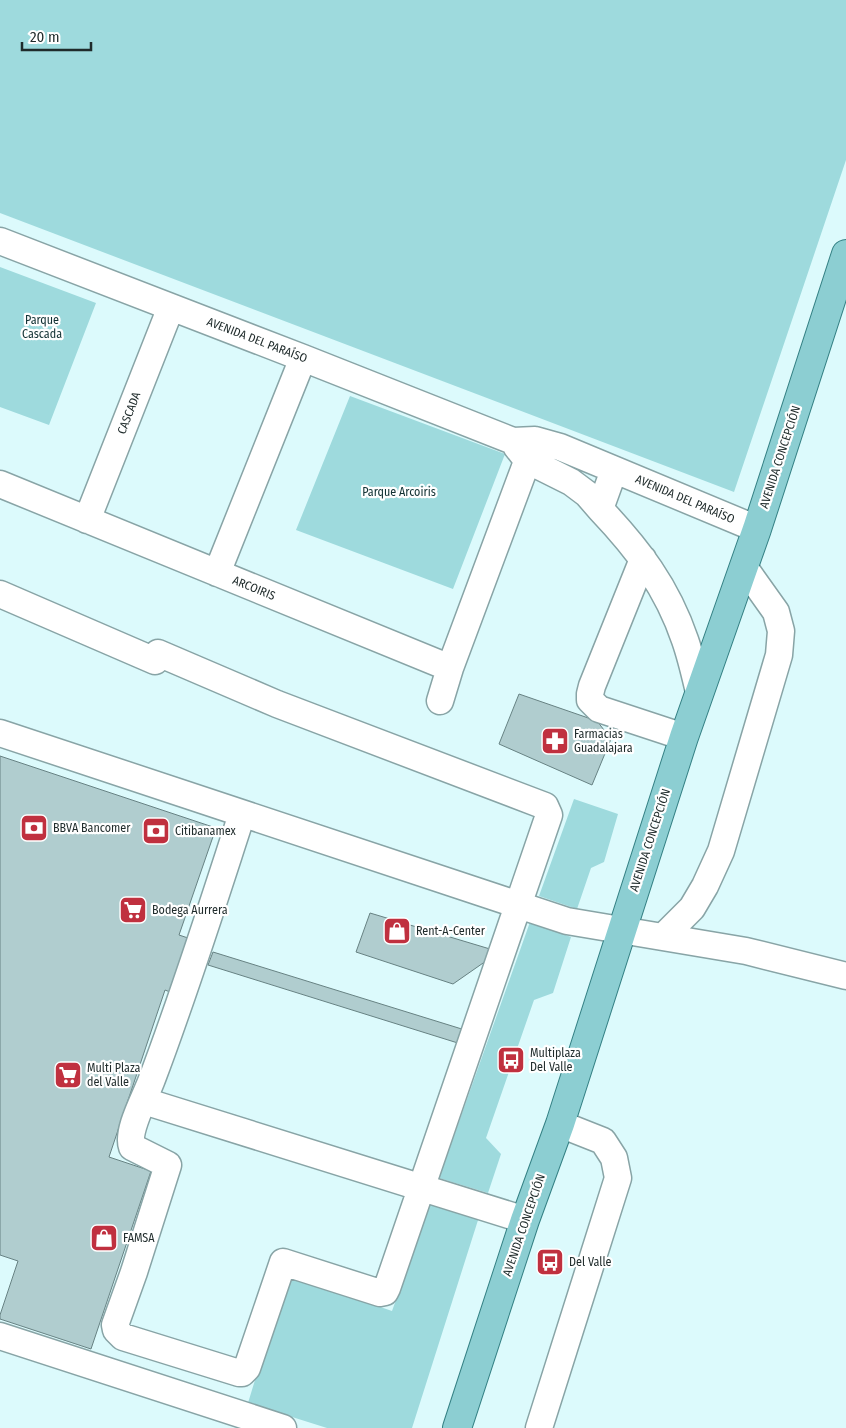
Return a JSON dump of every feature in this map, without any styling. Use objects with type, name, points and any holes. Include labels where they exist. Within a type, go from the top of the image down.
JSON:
[{"type":"main road","name":"AVENIDA CONCEPCIÓN","points":[[457,1428],[525,1220],[560,1124],[684,737],[757,529],[846,254]]},
{"type":"street","name":"AVENIDA DEL PARAÍSO","points":[[0,241],[303,358],[525,447],[587,494],[631,541],[644,559],[674,612],[685,640],[699,692]]},
{"type":"street","name":"CASCADA","points":[[87,520],[171,307]]},
{"type":"street","name":"ARCOIRIS","points":[[303,358],[217,573],[450,668]]},
{"type":"street","name":"AVENIDA DEL PARAÍSO","points":[[525,447],[560,448],[757,529]]},
{"type":"street","points":[[440,701],[525,447]]},
{"type":"street","points":[[600,508],[614,470]]},
{"type":"street","points":[[0,484],[217,573]]},
{"type":"street","points":[[644,559],[592,686],[590,700],[599,709],[684,737]]},
{"type":"street","points":[[663,937],[692,908],[705,886],[721,851],[779,655],[781,631],[776,612],[744,567]]},
{"type":"street","points":[[0,594],[155,661],[158,653],[277,704],[545,806],[549,815],[549,820],[385,1292],[380,1293],[283,1262],[247,1368],[242,1373],[236,1373],[123,1337],[116,1330],[116,1319],[134,1272],[168,1165],[132,1147],[130,1142],[131,1130],[144,1101],[184,993],[242,814]]},
{"type":"street","points":[[0,733],[567,921],[746,950],[846,976]]},
{"type":"street","points":[[144,1101],[525,1220]]},
{"type":"street","points":[[539,1428],[618,1178],[614,1158],[603,1141],[560,1124]]},
{"type":"street","points":[[0,1336],[283,1428]]},
{"type":"green space","points":[[0,0],[846,0],[846,160],[734,492],[0,213]]},
{"type":"green space","name":"Parque Cascada","points":[[0,267],[96,303],[49,425],[0,407]]},
{"type":"green space","name":"Parque Arcoiris","points":[[350,396],[505,454],[453,589],[296,530]]},
{"type":"green space","points":[[574,799],[618,814],[604,862],[591,868],[577,909],[539,896]]},
{"type":"green space","points":[[530,922],[571,937],[553,993],[534,1000],[486,1138],[501,1154],[488,1193],[439,1178]]},
{"type":"green space","points":[[432,1200],[479,1217],[412,1428],[327,1428],[248,1403],[287,1275],[392,1311]]},
{"type":"building","name":"Farmacias Guadalajara","points":[[519,694],[597,721],[611,739],[592,785],[499,744]]},
{"type":"building","name":"Multi Plaza del Valle","points":[[0,756],[216,828],[179,935],[188,938],[170,992],[165,990],[109,1157],[151,1171],[91,1349],[0,1319],[18,1261],[0,1255]]},
{"type":"building","name":"Rent-A-Center","points":[[370,913],[490,949],[486,961],[453,984],[356,952]]},
{"type":"building","points":[[213,952],[465,1030],[461,1044],[208,965]]},
{"type":"place","name":"Farmacias Guadalajara","points":[[555,741]]},
{"type":"place","name":"BBVA Bancomer","points":[[34,828]]},
{"type":"place","name":"Citibanamex","points":[[156,831]]},
{"type":"place","name":"Bodega Aurrera","points":[[133,910]]},
{"type":"place","name":"Rent-A-Center","points":[[397,931]]},
{"type":"place","name":"Multiplaza Del Valle","points":[[511,1060]]},
{"type":"place","name":"Multi Plaza del Valle","points":[[68,1075]]},
{"type":"place","name":"FAMSA","points":[[104,1238]]},
{"type":"place","name":"Del Valle","points":[[550,1262]]}]
